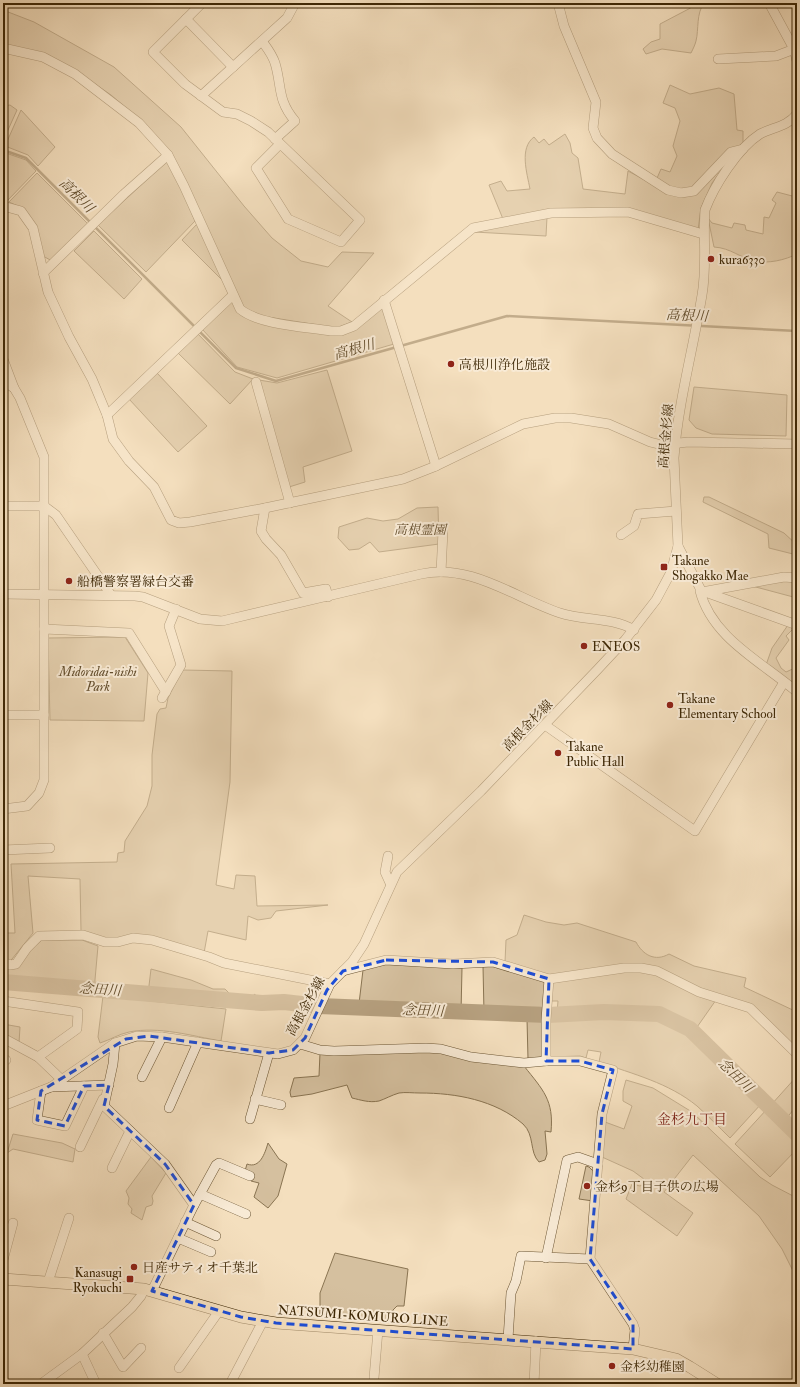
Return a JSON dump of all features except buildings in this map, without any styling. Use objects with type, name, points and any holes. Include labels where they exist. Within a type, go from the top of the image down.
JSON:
[{"type":"main road","name":"NATSUMI-KOMURO LINE","points":[[3,1279],[148,1290],[219,1311],[263,1321],[633,1349],[676,1359],[690,1366],[717,1384]]},
{"type":"street","points":[[202,3],[153,52],[185,84],[223,112],[237,114],[251,120],[277,141],[360,220],[341,242],[288,219],[279,208],[256,168],[277,141],[295,120],[286,110],[279,88],[275,63],[271,53],[262,41]]},
{"type":"street","points":[[558,3],[564,26],[596,102],[593,128],[597,138],[612,154],[668,190],[681,193],[694,191],[731,152],[743,149]]},
{"type":"street","points":[[769,3],[796,49],[797,61]]},
{"type":"street","points":[[201,96],[287,18],[293,4]]},
{"type":"street","points":[[186,19],[233,67]]},
{"type":"street","points":[[3,48],[43,56],[75,74],[139,123],[168,155],[184,186],[240,309],[248,316],[260,320],[331,331],[341,331],[354,326],[473,228],[551,213],[628,212],[703,234]]},
{"type":"street","points":[[718,59],[765,58],[796,49]]},
{"type":"street","name":"高根金杉線","points":[[3,1106],[51,1087],[115,1043],[137,1036],[162,1037],[269,1053],[286,1053],[293,1050],[303,1041],[328,987],[343,971],[364,944],[390,883],[403,865],[482,791],[634,630],[663,589],[675,560],[678,546],[675,443],[677,421],[703,294],[703,234],[705,210],[709,197],[743,149],[761,134],[792,123],[797,114]]},
{"type":"street","points":[[43,273],[124,194],[168,155]]},
{"type":"street","points":[[3,206],[21,211],[33,228],[48,292],[69,337],[92,379],[107,415],[113,439],[129,460],[154,487],[166,514],[171,520],[190,522],[403,479],[436,466],[523,424],[555,418],[571,418],[609,424],[650,442],[662,445],[704,442],[797,444]]},
{"type":"street","points":[[107,415],[233,295]]},
{"type":"street","points":[[384,300],[436,466]]},
{"type":"street","points":[[3,359],[44,457],[44,780],[42,787],[32,802],[27,806],[3,809]]},
{"type":"street","points":[[3,381],[14,388]]},
{"type":"street","points":[[256,382],[290,503]]},
{"type":"street","points":[[3,506],[44,506],[56,515],[111,595]]},
{"type":"street","points":[[265,508],[261,530],[266,539],[281,555],[303,593],[326,589],[328,597]]},
{"type":"street","points":[[621,535],[634,526],[638,514],[676,511]]},
{"type":"street","points":[[441,572],[443,531]]},
{"type":"street","points":[[678,546],[703,592],[709,615],[720,630],[797,692]]},
{"type":"street","points":[[3,594],[111,595],[143,597],[200,619],[222,621],[420,574],[441,572],[474,577],[560,612],[580,618],[615,621],[634,630]]},
{"type":"street","points":[[703,592],[784,577],[797,578]]},
{"type":"street","points":[[703,592],[797,625]]},
{"type":"street","points":[[44,629],[129,633],[164,695],[181,665],[169,626],[176,609]]},
{"type":"street","points":[[544,725],[694,831],[784,682]]},
{"type":"street","points":[[3,715],[44,715]]},
{"type":"street","points":[[3,850],[50,848]]},
{"type":"street","points":[[388,856],[385,872],[390,883]]},
{"type":"street","points":[[3,962],[10,965],[16,964],[27,948],[39,936],[83,935],[105,942],[118,942],[134,938],[152,940],[203,954],[224,963],[328,987]]},
{"type":"street","points":[[343,971],[386,960],[453,964],[493,962],[549,979],[624,968],[642,968],[657,971],[699,992],[750,1008],[797,1054]]},
{"type":"street","points":[[546,1061],[546,1020],[549,979]]},
{"type":"street","points":[[3,1001],[78,1012],[76,1029],[38,1057]]},
{"type":"street","points":[[142,1078],[162,1037]]},
{"type":"street","points":[[3,1038],[38,1057],[62,1080]]},
{"type":"street","points":[[303,1041],[320,1050],[441,1049],[471,1057],[524,1063],[546,1061],[580,1061],[613,1070],[602,1114],[590,1259],[633,1324],[635,1330],[633,1349]]},
{"type":"street","points":[[169,1108],[198,1042]]},
{"type":"street","points":[[80,1147],[109,1085],[115,1043]]},
{"type":"street","points":[[250,1119],[269,1053]]},
{"type":"street","points":[[51,1087],[109,1085]]},
{"type":"street","points":[[41,1091],[37,1120],[65,1126],[84,1086]]},
{"type":"street","points":[[104,1096],[104,1106],[165,1164],[194,1205]]},
{"type":"street","points":[[256,1100],[281,1105]]},
{"type":"street","points":[[112,1168],[130,1131]]},
{"type":"street","points":[[546,1258],[567,1160],[578,1156],[598,1164]]},
{"type":"street","points":[[41,1384],[82,1354],[148,1290],[178,1238],[216,1165],[219,1163],[250,1176]]},
{"type":"street","points":[[200,1194],[246,1214]]},
{"type":"street","points":[[48,1282],[70,1218]]},
{"type":"street","points":[[185,1222],[216,1236]]},
{"type":"street","points":[[3,1260],[14,1223]]},
{"type":"street","points":[[178,1238],[211,1252]]},
{"type":"street","points":[[508,1339],[511,1293],[516,1281],[521,1256],[590,1259]]},
{"type":"street","points":[[179,1368],[219,1311]]},
{"type":"street","points":[[230,1384],[263,1321]]},
{"type":"street","points":[[374,1378],[378,1330]]},
{"type":"street","points":[[104,1333],[123,1367],[141,1348]]},
{"type":"street","points":[[534,1384],[536,1341]]},
{"type":"street","points":[[82,1354],[96,1384]]},
{"type":"highlighted area","points":[[386,960],[493,962],[549,979],[546,1061],[580,1061],[613,1070],[602,1114],[590,1259],[633,1324],[633,1349],[276,1323],[241,1317],[152,1291],[194,1205],[165,1164],[104,1106],[109,1085],[84,1086],[65,1126],[37,1120],[41,1091],[126,1039],[149,1036],[269,1053],[293,1050],[305,1038],[327,990],[343,971]]},
{"type":"green space","points":[[700,3],[704,3],[701,7],[695,46],[691,53],[662,49],[646,54],[643,49],[651,42],[660,39],[660,24]]},
{"type":"green space","points":[[3,10],[34,22],[114,67],[181,127],[244,206],[272,238],[301,261],[328,267],[342,252],[374,253],[328,306],[352,322],[339,327],[330,327],[262,316],[242,307],[187,187],[138,118],[111,95],[76,71],[3,45]]},
{"type":"green space","points":[[670,85],[690,94],[719,88],[734,94],[737,130],[743,131],[743,142],[712,183],[701,208],[698,230],[626,209],[503,219],[489,185],[501,181],[507,191],[530,189],[525,154],[529,142],[534,137],[539,143],[544,139],[549,145],[565,134],[570,143],[572,153],[578,158],[583,189],[625,194],[628,171],[654,185],[661,169],[670,172],[677,156],[673,146],[680,121],[675,108],[663,103]]},
{"type":"green space","points":[[10,105],[17,110],[3,141],[3,106]]},
{"type":"green space","points":[[21,110],[55,147],[38,166],[28,155],[5,146]]},
{"type":"green space","points":[[3,152],[26,160],[36,171],[7,201],[3,201]]},
{"type":"green space","points":[[167,161],[181,187],[195,221],[146,272],[98,225]]},
{"type":"green space","points":[[37,173],[88,224],[52,261],[43,256],[24,209],[9,202]]},
{"type":"green space","points":[[797,180],[797,254],[776,261],[760,262],[750,260],[725,249],[714,247],[708,218],[712,223],[732,228],[734,223],[745,225],[746,230],[763,234],[764,217],[769,218],[776,203],[772,200],[777,192],[796,197]]},
{"type":"green space","points":[[547,217],[546,236],[474,232]]},
{"type":"green space","points":[[197,224],[226,284],[182,240]]},
{"type":"green space","points":[[94,231],[142,279],[124,299],[74,251]]},
{"type":"green space","points":[[232,300],[239,312],[329,335],[383,306],[394,344],[277,378],[237,367],[202,329]]},
{"type":"green space","points":[[197,333],[235,372],[253,379],[230,404],[178,353]]},
{"type":"green space","points":[[327,370],[352,451],[303,467],[305,482],[289,487],[259,380],[277,383]]},
{"type":"green space","points":[[157,373],[207,426],[178,452],[129,399]]},
{"type":"green space","points":[[694,387],[787,395],[786,436],[712,434],[696,428],[689,420]]},
{"type":"green space","points":[[704,497],[709,497],[784,533],[797,545],[797,555],[769,548],[768,534],[703,502]]},
{"type":"green space","name":"高根霊園","points":[[438,507],[439,544],[379,552],[370,542],[359,549],[349,550],[338,538],[339,527],[367,518],[383,521],[398,519],[417,508]]},
{"type":"green space","points":[[786,581],[797,582],[797,598],[752,586]]},
{"type":"green space","points":[[788,625],[794,628],[786,636],[789,640],[776,658],[781,668],[786,672],[797,667],[797,690],[766,665],[772,648]]},
{"type":"green space","name":"Midoridai-nishi Park","points":[[125,637],[148,673],[144,721],[50,720],[48,638]]},
{"type":"green space","points":[[182,670],[232,671],[230,782],[216,885],[234,889],[236,875],[255,876],[257,906],[328,905],[276,911],[271,918],[258,920],[248,916],[246,940],[208,931],[204,953],[184,947],[104,939],[81,931],[80,879],[28,876],[33,933],[10,961],[3,958],[3,933],[15,933],[11,864],[117,862],[118,853],[124,852],[125,841],[147,806],[152,786],[152,755],[157,714],[160,709],[166,708],[168,698]]},
{"type":"green space","points":[[524,915],[546,922],[564,925],[577,923],[636,942],[646,954],[650,956],[659,957],[669,954],[694,966],[746,978],[744,987],[797,1012],[797,1051],[764,1017],[657,970],[549,977],[505,962],[506,940],[517,935]]},
{"type":"green space","points":[[42,940],[82,940],[98,946],[94,991],[3,981],[3,964],[10,967]]},
{"type":"green space","points":[[384,964],[462,968],[461,1013],[358,1012],[363,970]]},
{"type":"green space","points":[[483,966],[494,966],[545,981],[544,1011],[484,1013]]},
{"type":"green space","points":[[151,969],[191,980],[213,989],[225,989],[235,999],[249,999],[255,994],[254,1007],[148,994]]},
{"type":"green space","points":[[624,970],[656,974],[716,1000],[695,1030],[656,1010],[605,1010],[557,1013],[558,1001],[550,1001],[550,982]]},
{"type":"green space","points":[[103,996],[226,1009],[221,1041],[175,1032],[140,1030],[122,1034],[100,1043],[98,1037]]},
{"type":"green space","points":[[603,1016],[656,1017],[689,1032],[762,1103],[730,1138],[697,1106],[675,1091],[638,1075],[599,1062],[601,1052],[588,1050],[586,1058],[580,1056],[551,1057],[548,1049],[548,1018]]},
{"type":"green space","points":[[527,1019],[543,1019],[541,1059],[528,1059]]},
{"type":"green space","points":[[3,1024],[20,1027],[19,1043],[3,1034]]},
{"type":"green space","points":[[426,1051],[524,1066],[542,1089],[549,1103],[551,1112],[551,1132],[545,1131],[547,1154],[545,1160],[539,1162],[536,1158],[531,1138],[527,1128],[523,1124],[500,1109],[461,1096],[434,1093],[399,1093],[375,1102],[352,1098],[347,1085],[312,1094],[291,1097],[290,1092],[294,1078],[319,1076],[320,1053]]},
{"type":"green space","points":[[797,1076],[797,1105],[786,1119],[771,1105]]},
{"type":"green space","points":[[626,1080],[653,1088],[692,1112],[760,1177],[797,1198],[797,1275],[793,1271],[782,1249],[759,1216],[693,1155],[664,1192],[693,1213],[677,1236],[626,1199],[632,1184],[640,1186],[648,1182],[633,1171],[602,1157],[605,1122],[624,1129],[632,1106],[623,1101],[623,1091]]},
{"type":"green space","points":[[767,1109],[797,1139],[797,1149],[770,1177],[735,1144]]},
{"type":"green space","points":[[13,1134],[62,1143],[75,1149],[73,1162],[13,1149],[7,1153]]},
{"type":"green space","points":[[268,1143],[279,1159],[287,1164],[278,1196],[268,1208],[254,1197],[259,1183],[251,1181],[253,1175],[245,1171],[247,1164],[252,1165],[259,1162]]},
{"type":"green space","points":[[151,1157],[166,1173],[152,1196],[152,1205],[146,1207],[142,1220],[131,1213],[132,1209],[128,1204],[129,1198],[126,1191]]},
{"type":"green space","name":"金杉9丁目子供の広場","points":[[586,1166],[594,1172],[593,1201],[579,1199]]},
{"type":"green space","points":[[335,1253],[408,1269],[404,1306],[397,1306],[393,1310],[391,1321],[320,1315],[320,1293]]},
{"type":"waterway","name":"高根川","points":[[3,150],[26,158],[236,368],[276,381],[507,316],[797,331]]},
{"type":"waterway","name":"念田川","points":[[3,982],[262,1003],[284,1002],[319,1006],[548,1015],[604,1012],[659,1014],[690,1029],[797,1134]]},
{"type":"place","name":"kura6330","points":[[711,259]]},
{"type":"place","name":"高根川浄化施設","points":[[451,364]]},
{"type":"place","name":"Takane Shogakko Mae","points":[[664,567]]},
{"type":"place","name":"船橋警察署緑台交番","points":[[69,581]]},
{"type":"place","name":"ENEOS","points":[[584,646]]},
{"type":"place","name":"Takane Elementary School","points":[[670,705]]},
{"type":"place","name":"Takane Public Hall","points":[[558,753]]},
{"type":"place","name":"金杉9丁目子供の広場","points":[[587,1186]]},
{"type":"place","name":"日産サティオ千葉北","points":[[134,1267]]},
{"type":"place","name":"Kanasugi Ryokuchi","points":[[130,1279]]},
{"type":"place","name":"金杉幼稚園","points":[[612,1366]]},
{"type":"district","name":"金杉九丁目","points":[[692,1119]]}]
